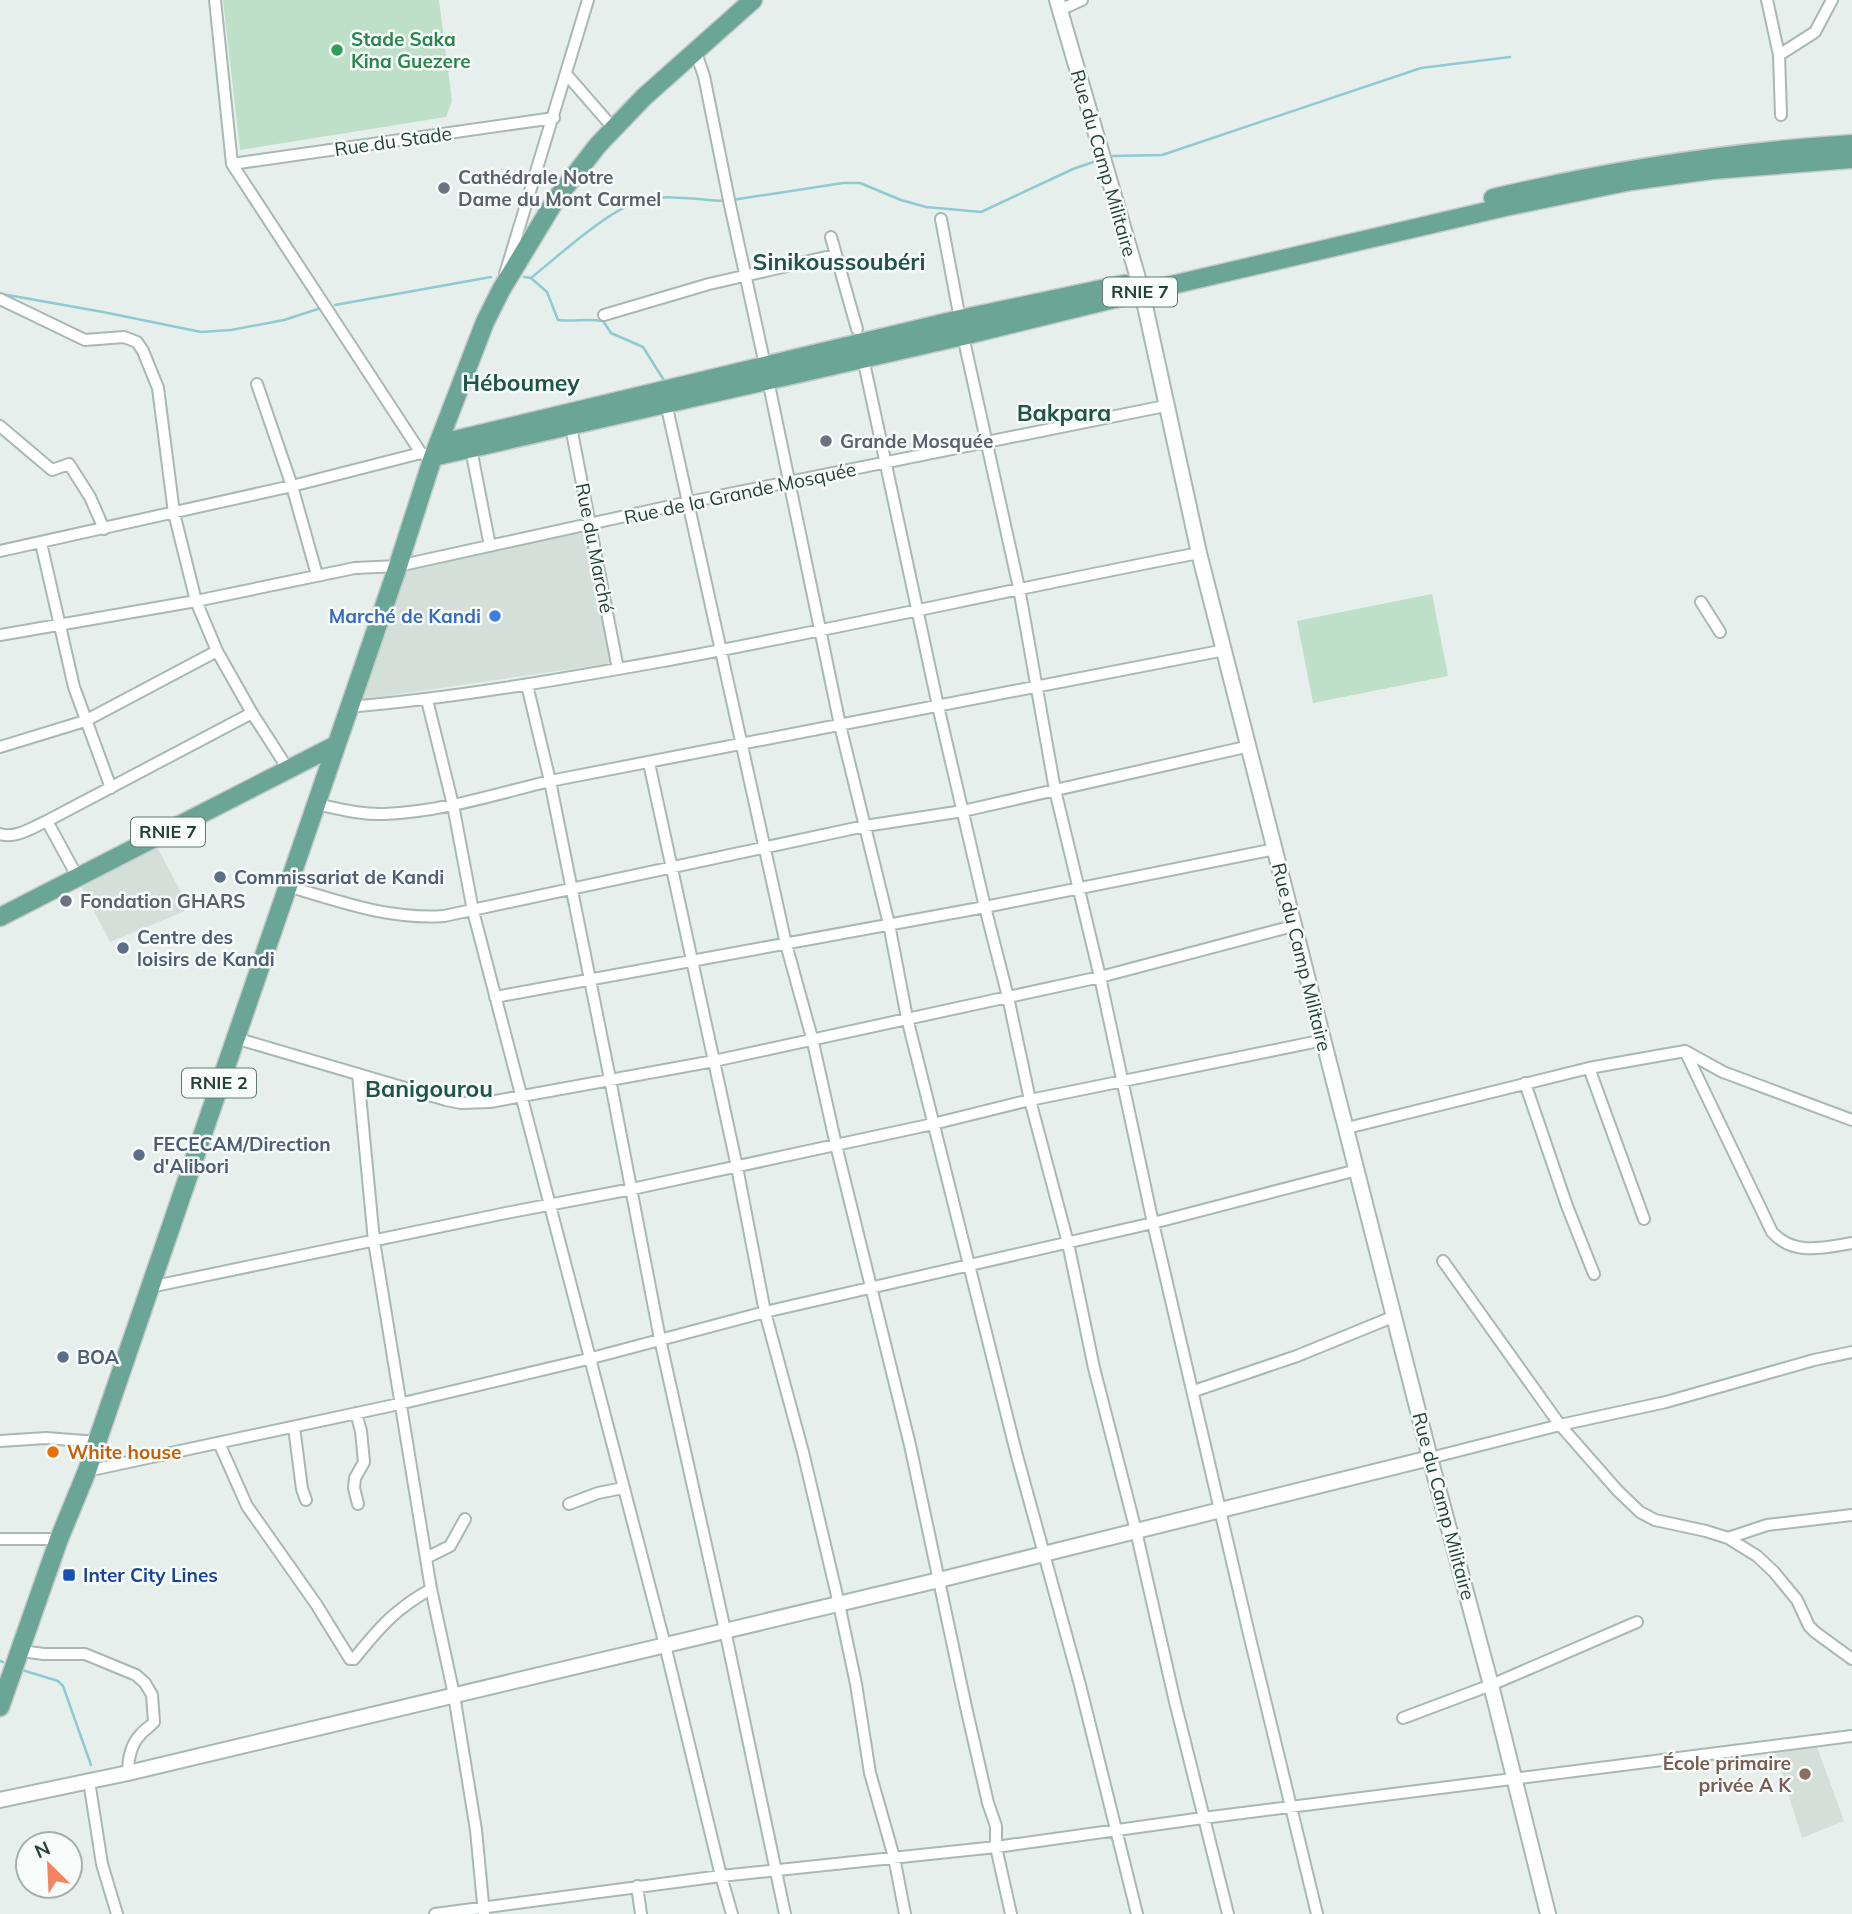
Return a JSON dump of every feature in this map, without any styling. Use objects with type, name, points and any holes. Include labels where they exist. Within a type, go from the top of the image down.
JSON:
[{"type":"main road","name":"RNIE 2","points":[[0,1707],[87,1471],[398,566],[430,451],[477,342],[501,290],[556,198],[644,97],[753,0]]},
{"type":"main road","name":"RNIE 7","points":[[1140,286],[1380,222],[1632,168],[1789,148],[1852,144]]},
{"type":"main road","name":"RNIE 7","points":[[430,451],[1140,286],[1631,181],[1712,170],[1852,159]]},
{"type":"main road","name":"RNIE 7","points":[[430,451],[471,449],[571,427],[666,403],[766,372],[863,358],[961,328]]},
{"type":"main road","name":"RNIE 7","points":[[0,917],[336,745]]},
{"type":"street","points":[[0,551],[292,486],[430,451],[232,164],[215,0]]},
{"type":"street","points":[[501,290],[588,0]]},
{"type":"street","points":[[1058,5],[1082,0]]},
{"type":"street","points":[[1767,0],[1779,55],[1782,115]]},
{"type":"street","points":[[1779,55],[1815,32],[1832,0]]},
{"type":"street","name":"Rue du Camp Militaire","points":[[1058,5],[1140,286],[1199,553],[1430,1458],[1492,1685],[1548,1914]]},
{"type":"street","points":[[695,51],[705,76],[840,726],[888,924],[907,1017],[1136,1914]]},
{"type":"street","points":[[566,75],[614,129]]},
{"type":"street","name":"Rue du Stade","points":[[232,164],[554,118]]},
{"type":"street","points":[[940,219],[961,328],[1019,588],[1055,790],[1100,977],[1153,1223],[1317,1914]]},
{"type":"street","points":[[831,237],[856,329]]},
{"type":"street","points":[[604,315],[709,284],[835,255]]},
{"type":"street","points":[[0,299],[85,340],[114,336],[137,342],[158,388],[174,513],[195,601],[217,651],[288,769]]},
{"type":"street","points":[[863,358],[938,706],[1030,1100],[1068,1243],[1094,1368],[1228,1914]]},
{"type":"street","points":[[257,384],[292,486],[317,575]]},
{"type":"street","points":[[666,403],[786,944],[812,1038],[870,1288],[910,1445],[988,1803],[996,1826],[996,1847],[1011,1914]]},
{"type":"street","name":"Rue de la Grande Mosquée","points":[[0,635],[195,601],[355,568],[398,566],[986,440],[1165,406]]},
{"type":"street","points":[[0,426],[52,470],[69,464],[90,497],[104,529]]},
{"type":"street","name":"Rue du Marché","points":[[571,427],[618,669]]},
{"type":"street","points":[[471,449],[491,546]]},
{"type":"street","points":[[41,543],[58,625],[85,721],[111,788]]},
{"type":"street","points":[[348,707],[427,700],[618,669],[820,631],[1199,553]]},
{"type":"street","points":[[1702,602],[1720,632]]},
{"type":"street","points":[[316,804],[362,813],[385,814],[453,805],[550,781],[1225,650]]},
{"type":"street","points":[[0,747],[85,721],[217,651]]},
{"type":"street","points":[[527,685],[550,781],[660,1339],[785,1914]]},
{"type":"street","points":[[427,700],[453,805],[473,911],[733,1914]]},
{"type":"street","points":[[0,834],[8,836],[19,833],[47,821],[252,713]]},
{"type":"street","points":[[287,886],[370,911],[410,917],[444,916],[865,825],[963,811],[1250,746]]},
{"type":"street","points":[[649,763],[690,962],[737,1167],[765,1312],[803,1452],[839,1604],[873,1786],[894,1857],[905,1914]]},
{"type":"street","points":[[47,821],[78,878]]},
{"type":"street","points":[[495,997],[985,907],[1275,849]]},
{"type":"street","points":[[234,1038],[461,1103],[489,1102],[713,1061],[1100,977],[1293,926]]},
{"type":"street","points":[[150,1287],[737,1167],[1030,1100],[1324,1040]]},
{"type":"street","points":[[1346,1128],[1589,1068],[1685,1051],[1723,1072],[1852,1121]]},
{"type":"street","points":[[1685,1051],[1772,1232],[1786,1245],[1799,1249],[1852,1243]]},
{"type":"street","points":[[1589,1068],[1644,1219]]},
{"type":"street","points":[[358,1074],[374,1241],[430,1589],[454,1695],[476,1830],[484,1911]]},
{"type":"street","points":[[1525,1083],[1567,1206],[1594,1274]]},
{"type":"street","points":[[87,1471],[399,1404],[589,1359],[765,1312],[1153,1223],[1357,1170]]},
{"type":"street","points":[[1443,1261],[1560,1425],[1618,1491],[1640,1512],[1668,1524],[1728,1538],[1757,1556],[1797,1600],[1809,1626],[1852,1659]]},
{"type":"street","points":[[1194,1391],[1297,1356],[1395,1316]]},
{"type":"street","points":[[0,1800],[128,1773],[939,1580],[1560,1425],[1666,1402],[1814,1360],[1852,1352]]},
{"type":"street","points":[[356,1413],[364,1462],[355,1478],[354,1488],[358,1504]]},
{"type":"street","points":[[294,1427],[302,1489],[306,1500]]},
{"type":"street","points":[[0,1441],[46,1438],[97,1442]]},
{"type":"street","points":[[219,1443],[247,1506],[316,1604],[350,1659],[354,1659],[387,1619],[405,1603],[430,1589]]},
{"type":"street","points":[[569,1504],[598,1493],[622,1488]]},
{"type":"street","points":[[1728,1538],[1767,1525],[1852,1515]]},
{"type":"street","points":[[426,1558],[450,1546],[465,1520]]},
{"type":"street","points":[[0,1539],[60,1539]]},
{"type":"street","points":[[1403,1718],[1492,1685],[1637,1622]]},
{"type":"street","points":[[20,1651],[91,1655],[136,1675],[145,1683],[154,1703],[155,1722],[135,1742],[128,1759],[128,1773]]},
{"type":"street","points":[[435,1914],[484,1911],[637,1886],[996,1847],[1203,1818],[1852,1736]]},
{"type":"street","points":[[89,1781],[102,1864],[117,1914]]},
{"type":"street","points":[[637,1886],[641,1914]]},
{"type":"shaded area","name":"Marché de Kandi","points":[[585,530],[613,663],[359,700],[402,570]]},
{"type":"shaded area","points":[[156,845],[190,909],[110,942],[81,886]]},
{"type":"shaded area","name":"École primaire privée A K","points":[[1816,1744],[1844,1821],[1802,1838],[1775,1751]]},
{"type":"green space","name":"Stade Saka Kina Guezere","points":[[223,0],[439,0],[452,101],[446,117],[240,150]]},
{"type":"green space","points":[[1432,594],[1448,676],[1313,703],[1297,621]]},
{"type":"waterway","points":[[1113,156],[1162,155],[1421,68],[1510,57]]},
{"type":"waterway","points":[[732,200],[843,183],[860,183],[926,207],[981,212],[1096,161]]},
{"type":"waterway","points":[[524,277],[531,278],[586,233],[631,204],[663,197],[725,201]]},
{"type":"waterway","points":[[335,305],[491,277]]},
{"type":"waterway","points":[[531,278],[547,292],[558,320],[603,321],[611,333],[643,347],[665,382]]},
{"type":"waterway","points":[[2,294],[201,332],[231,330],[284,320],[318,309]]},
{"type":"waterway","points":[[22,1670],[58,1681],[63,1686],[91,1765]]},
{"type":"place","name":"Stade Saka Kina Guezere","points":[[337,50]]},
{"type":"place","name":"Cathédrale Notre Dame du Mont Carmel","points":[[444,188]]},
{"type":"place","name":"Grande Mosquée","points":[[826,441]]},
{"type":"place","name":"Marché de Kandi","points":[[495,616]]},
{"type":"place","name":"Commissariat de Kandi","points":[[220,877]]},
{"type":"place","name":"Fondation GHARS","points":[[66,901]]},
{"type":"place","name":"Centre des loisirs de Kandi","points":[[123,948]]},
{"type":"place","name":"FECECAM/Direction d'Alibori","points":[[139,1155]]},
{"type":"place","name":"BOA","points":[[63,1357]]},
{"type":"place","name":"White house","points":[[53,1452]]},
{"type":"place","name":"Inter City Lines","points":[[69,1575]]},
{"type":"place","name":"École primaire privée A K","points":[[1805,1774]]},
{"type":"district","name":"Sinikoussoubéri","points":[[839,262]]},
{"type":"district","name":"Héboumey","points":[[521,383]]},
{"type":"district","name":"Bakpara","points":[[1064,413]]},
{"type":"district","name":"Banigourou","points":[[429,1089]]}]
